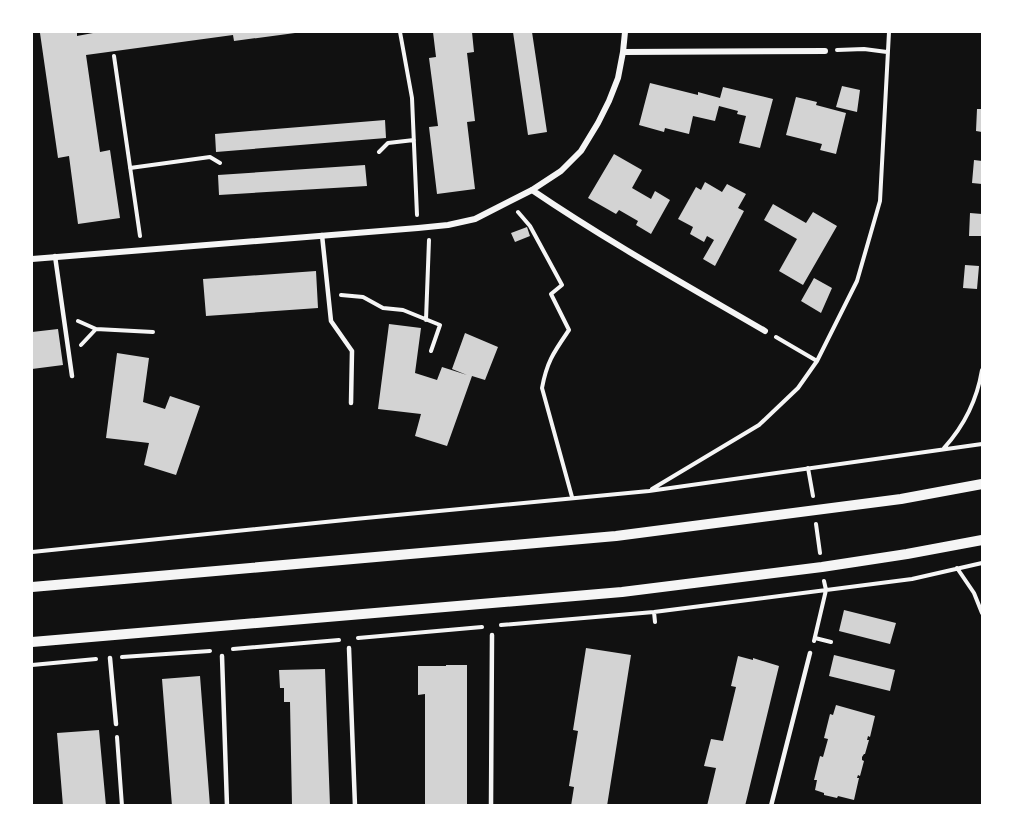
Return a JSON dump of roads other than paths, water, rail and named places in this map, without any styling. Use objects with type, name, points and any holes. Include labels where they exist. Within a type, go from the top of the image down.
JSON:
[{"type":"street","points":[[32,259],[430,227],[475,219],[532,190],[561,171],[581,150],[598,123],[618,78],[625,32]]},
{"type":"street","points":[[623,52],[825,51]]},
{"type":"street","points":[[532,190],[633,255],[765,331]]},
{"type":"street","points":[[32,587],[604,537],[902,499],[982,484]]},
{"type":"street","points":[[32,642],[622,592],[822,567],[982,540]]},
{"type":"lane","points":[[322,235],[331,321],[352,351],[351,403]]},
{"type":"lane","points":[[55,256],[72,376]]},
{"type":"lane","points":[[491,806],[492,635]]},
{"type":"lane","points":[[349,648],[355,806]]},
{"type":"lane","points":[[771,806],[810,653]]},
{"type":"lane","points":[[222,656],[227,806]]},
{"type":"lane","points":[[110,658],[116,724]]}]
